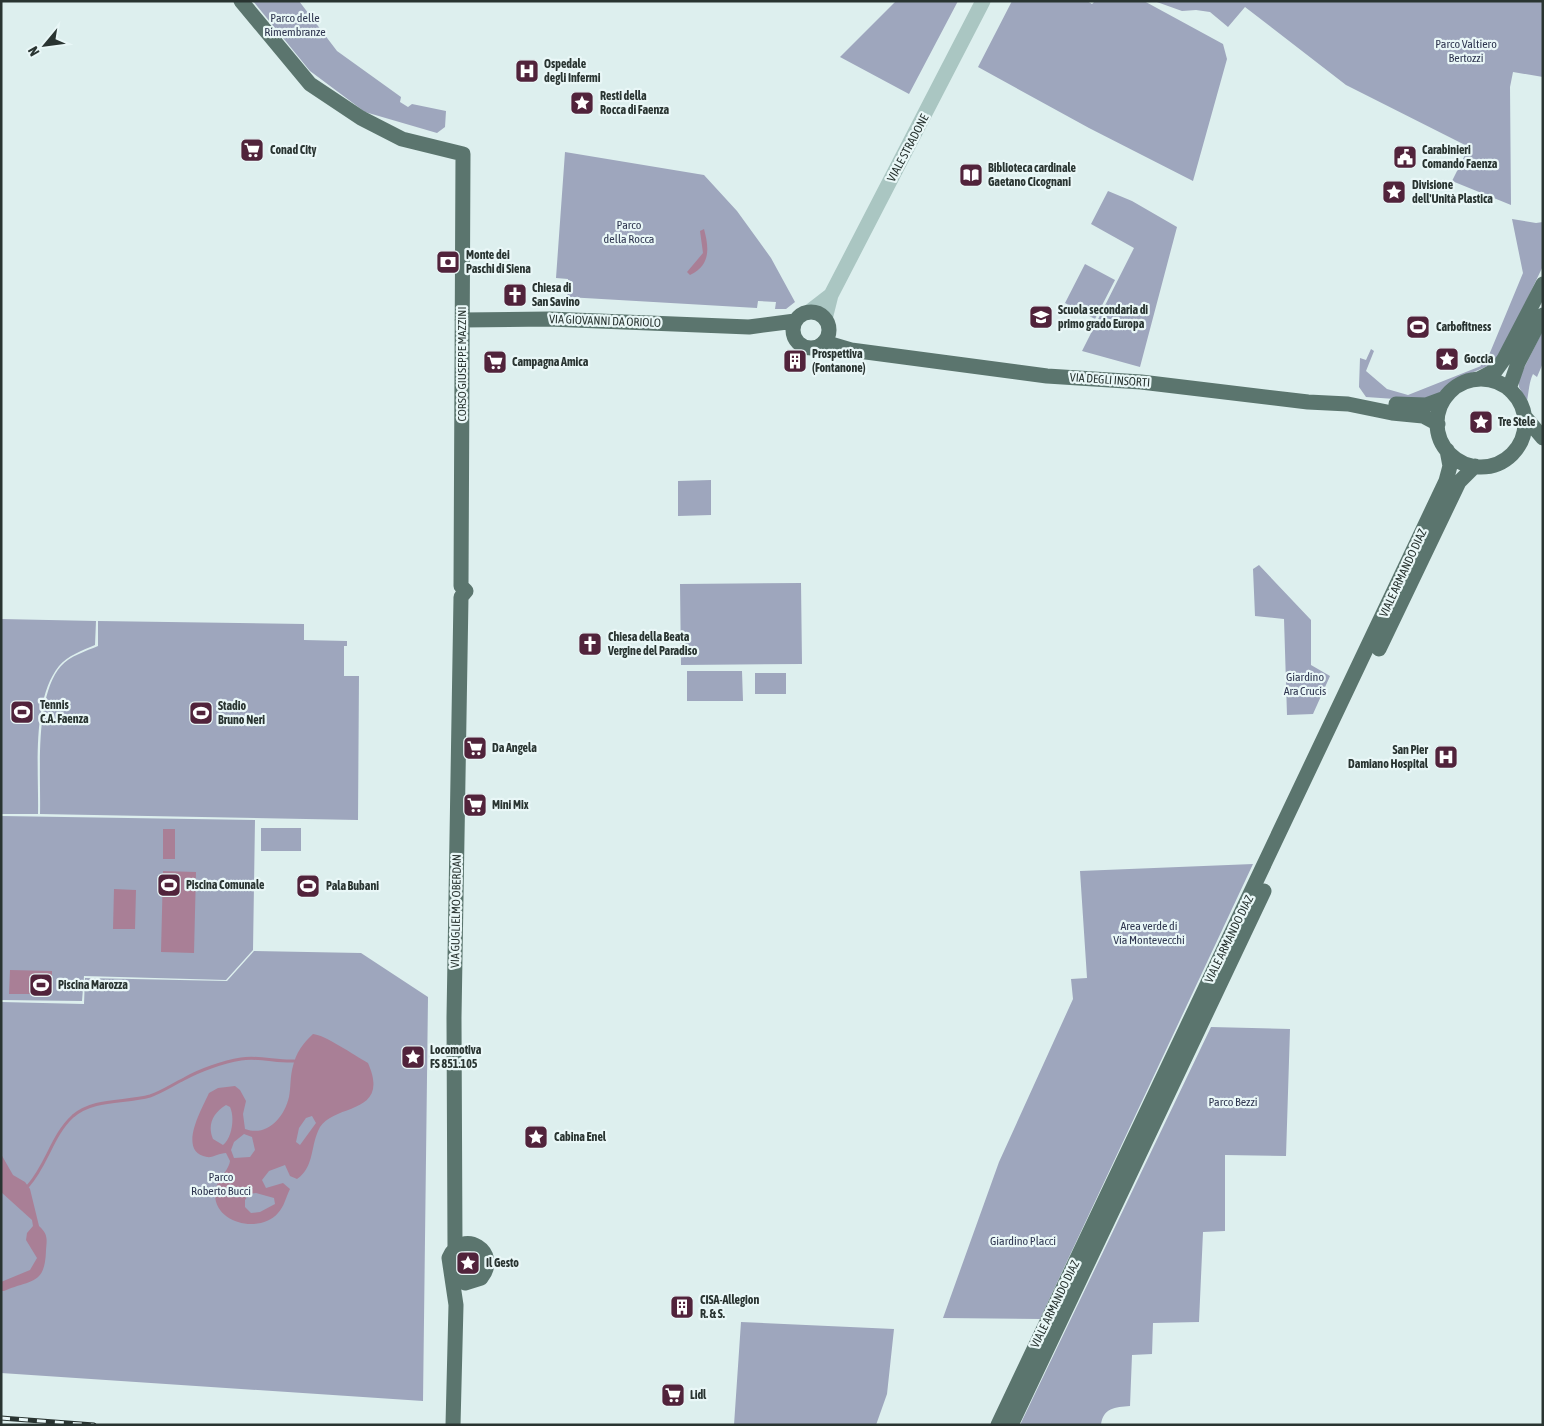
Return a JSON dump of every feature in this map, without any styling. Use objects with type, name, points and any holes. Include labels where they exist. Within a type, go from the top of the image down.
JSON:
[{"type":"main road","name":"CORSO GIUSEPPE MAZZINI","points":[[241,1],[310,84],[361,118],[402,139],[462,154],[461,586]]},
{"type":"main road","points":[[1543,284],[1504,359],[1496,370],[1479,379],[1466,382],[1454,388],[1445,398],[1439,410],[1438,424],[1440,438],[1447,450],[1464,463],[1474,466],[1492,465],[1502,461],[1518,447],[1534,443],[1543,447]]},
{"type":"main road","points":[[809,312],[817,313],[826,330],[810,348],[799,344],[793,332],[795,322],[802,314],[809,312]]},
{"type":"main road","points":[[1509,389],[1518,364],[1543,315]]},
{"type":"main road","name":"VIA GIOVANNI DA ORIOLO","points":[[462,320],[549,319],[748,327],[795,322]]},
{"type":"main road","name":"VIA GIOVANNI DA ORIOLO","points":[[748,327],[795,338]]},
{"type":"main road","name":"VIA DEGLI INSORTI","points":[[826,330],[851,350],[1047,376],[1141,382],[1308,402],[1369,407],[1392,413],[1423,416],[1438,424]]},
{"type":"main road","points":[[1479,379],[1490,380],[1509,389],[1522,406],[1525,428],[1518,447]]},
{"type":"main road","name":"VIA DEGLI INSORTI","points":[[1369,407],[1393,404],[1426,405],[1445,398]]},
{"type":"main road","points":[[1525,417],[1543,438]]},
{"type":"main road","name":"VIALE ARMANDO DIAZ","points":[[1011,1425],[1254,913],[1309,780],[1446,481],[1450,466],[1447,450]]},
{"type":"main road","name":"VIALE ARMANDO DIAZ","points":[[998,1425],[1309,780],[1459,482],[1474,466]]},
{"type":"main road","name":"VIA GUGLIELMO OBERDAN","points":[[453,1425],[456,1305],[459,1279],[448,1264],[451,1253],[460,1246],[454,1224],[454,1018],[461,586]]},
{"type":"main road","points":[[459,1279],[481,1278],[487,1262],[486,1256],[478,1247],[460,1246]]},
{"type":"street","name":"VIALE STRADONE","points":[[826,330],[831,295],[983,1]]},
{"type":"street","name":"VIALE STRADONE","points":[[809,312],[831,295]]},
{"type":"green space","name":"Parco delle Rimembranze","points":[[253,1],[299,1],[337,51],[401,97],[400,102],[408,107],[412,104],[446,111],[445,127],[437,133],[365,112],[310,71]]},
{"type":"green space","points":[[896,1],[958,1],[909,94],[840,57]]},
{"type":"green space","points":[[1012,1],[1087,1],[1092,4],[1095,1],[1144,1],[1223,44],[1227,59],[1193,181],[1089,128],[978,67]]},
{"type":"green space","name":"Parco Valtiero Bertozzi","points":[[1154,1],[1543,1],[1543,77],[1513,72],[1510,87],[1511,205],[1452,181],[1469,147],[1346,85],[1245,7],[1228,27],[1210,12],[1182,11]]},
{"type":"green space","name":"Parco della Rocca","points":[[565,152],[704,175],[737,211],[771,258],[795,302],[786,309],[775,309],[776,302],[758,301],[757,308],[567,297],[568,279],[556,278]]},
{"type":"green space","points":[[1108,191],[1132,201],[1177,227],[1140,367],[1082,351],[1134,248],[1091,224]]},
{"type":"green space","points":[[1512,219],[1536,223],[1543,222],[1543,266],[1497,362],[1455,380],[1441,392],[1424,401],[1366,397],[1359,387],[1360,358],[1366,360],[1371,349],[1374,351],[1366,371],[1387,389],[1408,395],[1481,366],[1478,360],[1489,355],[1523,273]]},
{"type":"green space","points":[[1085,264],[1115,280],[1095,319],[1065,303]]},
{"type":"green space","points":[[1543,330],[1543,363],[1537,377],[1533,374],[1527,401],[1519,387],[1519,378]]},
{"type":"green space","points":[[711,480],[711,515],[678,516],[678,481]]},
{"type":"green space","name":"Giardino Ara Crucis","points":[[1259,565],[1311,620],[1311,665],[1330,676],[1313,714],[1287,715],[1284,619],[1255,616],[1253,569]]},
{"type":"green space","points":[[801,583],[802,664],[681,665],[680,584]]},
{"type":"green space","name":"Tennis C.A. Faenza","points":[[1,619],[96,621],[95,645],[62,662],[50,681],[44,698],[38,737],[38,814],[1,814]]},
{"type":"green space","name":"Stadio Bruno Neri","points":[[98,621],[304,624],[304,640],[347,641],[347,646],[344,646],[344,676],[359,676],[358,820],[40,814],[41,737],[46,697],[52,680],[65,662],[98,646]]},
{"type":"green space","points":[[687,671],[742,671],[743,701],[687,701]]},
{"type":"green space","points":[[755,673],[786,673],[786,694],[755,694]]},
{"type":"green space","name":"Piscina Comunale","points":[[1,816],[255,820],[253,950],[226,980],[84,976],[82,1001],[1,1000]]},
{"type":"green space","points":[[261,828],[301,828],[301,851],[261,851]]},
{"type":"green space","name":"Area verde di Via Montevecchi","points":[[1253,864],[1040,1319],[943,1318],[999,1162],[1073,999],[1071,979],[1087,978],[1080,871]]},
{"type":"green space","name":"Parco Roberto Bucci","points":[[254,951],[361,953],[428,997],[423,1401],[1,1373],[1,1002],[84,1004],[85,978],[227,981]]},
{"type":"green space","name":"Parco Bezzi","points":[[1211,1027],[1290,1029],[1286,1156],[1225,1155],[1225,1231],[1203,1232],[1199,1322],[1153,1323],[1152,1354],[1132,1355],[1130,1406],[1115,1408],[1107,1412],[1102,1419],[1101,1425],[1020,1425]]},
{"type":"green space","points":[[468,1252],[478,1259],[479,1263],[472,1273],[468,1274],[458,1267],[457,1263],[464,1253]]},
{"type":"green space","points":[[741,1322],[894,1329],[887,1394],[876,1425],[734,1425]]},
{"type":"shaded area","points":[[704,229],[707,255],[702,266],[690,275],[687,272],[703,253],[700,231]]},
{"type":"shaded area","points":[[163,829],[175,829],[175,859],[163,859]]},
{"type":"shaded area","points":[[163,871],[196,872],[194,953],[161,952]]},
{"type":"shaded area","points":[[114,889],[136,890],[135,929],[113,929]]},
{"type":"shaded area","points":[[10,970],[52,971],[52,994],[9,994]]},
{"type":"shaded area","points":[[313,1034],[325,1038],[368,1063],[373,1080],[372,1092],[367,1100],[358,1106],[327,1119],[320,1127],[310,1162],[303,1174],[297,1179],[290,1176],[285,1165],[269,1171],[262,1180],[266,1188],[283,1183],[290,1189],[278,1213],[261,1223],[241,1223],[223,1213],[217,1205],[215,1195],[217,1185],[230,1161],[226,1153],[207,1157],[198,1153],[193,1147],[194,1128],[209,1093],[218,1088],[235,1086],[240,1090],[246,1101],[243,1114],[245,1129],[260,1130],[273,1124],[287,1105],[294,1061],[300,1048]],"holes":[[[226,1105],[232,1111],[232,1127],[229,1138],[223,1145],[213,1139],[211,1134],[212,1120]],[[312,1116],[316,1123],[300,1145],[296,1142],[299,1128],[306,1118]],[[244,1134],[252,1137],[255,1150],[250,1157],[234,1158],[231,1150],[234,1142]],[[256,1193],[274,1198],[275,1204],[260,1212],[251,1213],[245,1207],[245,1200],[249,1194]]]},
{"type":"shaded area","points":[[1,1154],[13,1175],[25,1182],[30,1189],[39,1226],[47,1240],[45,1262],[39,1276],[35,1280],[4,1291],[1,1291],[1,1282],[30,1270],[37,1258],[26,1240],[27,1233],[33,1226],[32,1220],[1,1192]]},
{"type":"waterway","points":[[28,1186],[35,1178],[60,1132],[73,1116],[81,1110],[90,1106],[150,1096],[197,1072],[234,1060],[254,1058],[294,1061]]},
{"type":"railway","points":[[1,1418],[94,1425]]},
{"type":"place","name":"Ospedale degli Infermi","points":[[527,71]]},
{"type":"place","name":"Resti della Rocca di Faenza","points":[[582,103]]},
{"type":"place","name":"Conad City","points":[[252,150]]},
{"type":"place","name":"Carabinieri Comando Faenza","points":[[1405,157]]},
{"type":"place","name":"Biblioteca cardinale Gaetano Cicognani","points":[[971,175]]},
{"type":"place","name":"Divisione dell'Unità Plastica","points":[[1394,192]]},
{"type":"place","name":"Monte dei Paschi di Siena","points":[[448,262]]},
{"type":"place","name":"Chiesa di San Savino","points":[[515,295]]},
{"type":"place","name":"Scuola secondaria di primo grado Europa","points":[[1041,317]]},
{"type":"place","name":"Carbofitness","points":[[1418,327]]},
{"type":"place","name":"Goccia","points":[[1447,359]]},
{"type":"place","name":"Prospettiva (Fontanone)","points":[[795,361]]},
{"type":"place","name":"Campagna Amica","points":[[495,362]]},
{"type":"place","name":"Tre Stele","points":[[1481,422]]},
{"type":"place","name":"Chiesa della Beata Vergine del Paradiso","points":[[590,644]]},
{"type":"place","name":"Tennis C.A. Faenza","points":[[22,712]]},
{"type":"place","name":"Stadio Bruno Neri","points":[[201,713]]},
{"type":"place","name":"Da Angela","points":[[475,748]]},
{"type":"place","name":"San Pier Damiano Hospital","points":[[1446,757]]},
{"type":"place","name":"Mini Mix","points":[[475,805]]},
{"type":"place","name":"Piscina Comunale","points":[[169,885]]},
{"type":"place","name":"Pala Bubani","points":[[308,886]]},
{"type":"place","name":"Piscina Marozza","points":[[41,985]]},
{"type":"place","name":"Locomotiva FS 851.105","points":[[413,1057]]},
{"type":"place","name":"Cabina Enel","points":[[536,1137]]},
{"type":"place","name":"Il Gesto","points":[[468,1263]]},
{"type":"place","name":"CISA-Allegion R. & S.","points":[[682,1307]]},
{"type":"place","name":"Lidl","points":[[673,1395]]},
{"type":"park label","name":"Giardino Placci","points":[[1023,1241]]}]
